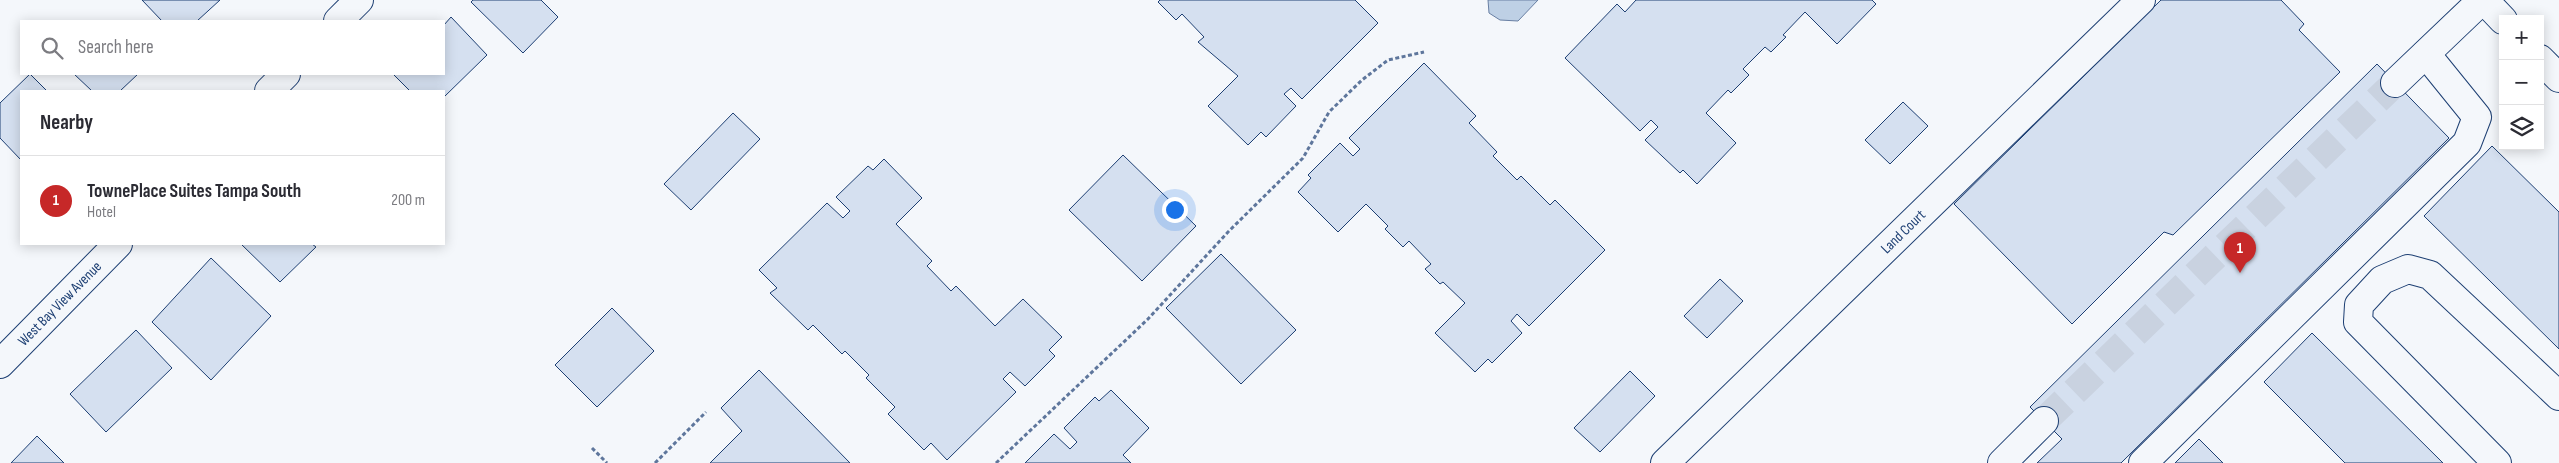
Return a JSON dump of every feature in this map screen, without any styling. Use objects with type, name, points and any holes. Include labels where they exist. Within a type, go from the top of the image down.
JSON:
[{"type":"street","points":[[339,20],[359,0]]},
{"type":"street","name":"Land Court","points":[[1665,463],[2140,0]]},
{"type":"street","points":[[2395,83],[2483,0],[2499,16]]},
{"type":"street","points":[[2143,463],[2467,143],[2477,117],[2426,54]]},
{"type":"street","points":[[270,90],[285,75]]},
{"type":"street","name":"West Bay View Avenue","points":[[0,364],[117,245]]},
{"type":"street","points":[[2497,463],[2358,322],[2359,305],[2382,280],[2408,270],[2430,275],[2559,396]]},
{"type":"street","points":[[2002,463],[2044,421]]},
{"type":"path","points":[[996,463],[1148,319],[1228,232],[1303,158],[1329,112],[1362,80],[1388,60],[1424,52]]},
{"type":"path","points":[[656,463],[706,412]]},
{"type":"path","points":[[592,448],[607,463]]},
{"type":"water","points":[[1488,0],[1538,0],[1518,21],[1500,20],[1489,13]]},
{"type":"building","points":[[142,0],[220,0],[198,20],[161,20]]},
{"type":"building","points":[[473,0],[541,0],[558,17],[523,53],[471,2]]},
{"type":"building","points":[[1160,0],[1355,0],[1378,23],[1302,99],[1291,88],[1284,94],[1296,106],[1266,137],[1261,132],[1248,145],[1208,106],[1238,76],[1198,42],[1204,37],[1182,14],[1176,20],[1158,2]]},
{"type":"building","points":[[1636,0],[1872,0],[1876,4],[1837,44],[1805,12],[1783,35],[1786,37],[1771,52],[1765,47],[1743,69],[1749,75],[1731,93],[1728,90],[1706,113],[1736,143],[1697,184],[1683,170],[1680,173],[1645,140],[1658,127],[1651,120],[1640,131],[1565,58],[1617,4],[1625,12]]},
{"type":"building","points":[[2161,0],[2281,0],[2304,24],[2299,30],[2340,72],[2173,235],[2164,232],[2072,324],[1954,204]]},
{"type":"building","points":[[451,17],[487,55],[445,96],[445,90],[409,90],[394,75],[445,75],[445,24]]},
{"type":"building","points":[[1424,63],[1476,116],[1469,123],[1497,152],[1493,156],[1517,180],[1521,176],[1550,205],[1555,200],[1605,250],[1529,326],[1517,314],[1511,321],[1522,333],[1492,363],[1488,359],[1475,372],[1435,333],[1465,303],[1443,282],[1440,284],[1425,269],[1431,264],[1409,241],[1403,247],[1385,229],[1388,226],[1366,204],[1338,232],[1298,192],[1311,178],[1308,175],[1340,143],[1353,156],[1360,149],[1349,138]]},
{"type":"building","points":[[2377,64],[2449,138],[2121,463],[2037,463],[2062,439],[2030,407]]},
{"type":"building","points":[[29,75],[46,90],[20,90],[20,159],[0,138],[0,103]]},
{"type":"building","points":[[75,75],[137,75],[121,90],[91,90]]},
{"type":"building","points":[[1903,102],[1928,126],[1890,164],[1865,140]]},
{"type":"building","points":[[733,113],[760,139],[691,210],[664,184]]},
{"type":"building","points":[[2492,146],[2559,212],[2559,349],[2424,216]]},
{"type":"building","points":[[1123,155],[1196,226],[1142,281],[1069,210]]},
{"type":"building","points":[[884,159],[922,198],[896,224],[932,261],[927,266],[951,291],[956,286],[995,326],[1023,299],[1062,337],[1049,350],[1055,356],[1025,386],[1010,372],[1003,379],[1016,392],[947,460],[931,443],[924,450],[888,414],[895,407],[866,378],[869,375],[845,351],[842,354],[813,325],[808,330],[770,293],[777,288],[759,270],[827,203],[843,218],[850,211],[836,197],[868,166],[873,170]]},
{"type":"building","points":[[242,245],[313,245],[316,247],[280,282]]},
{"type":"building","points":[[1221,254],[1296,330],[1241,384],[1166,308]]},
{"type":"building","points":[[211,258],[271,316],[211,380],[152,322]]},
{"type":"building","points":[[1720,279],[1743,301],[1707,338],[1684,316]]},
{"type":"building","points":[[612,308],[654,351],[597,407],[555,365]]},
{"type":"building","points":[[136,330],[172,368],[106,432],[70,394]]},
{"type":"building","points":[[2312,333],[2443,463],[2345,463],[2264,382]]},
{"type":"building","points":[[759,370],[850,463],[710,463],[742,431],[721,408]]},
{"type":"building","points":[[1630,371],[1655,396],[1600,452],[1574,428]]},
{"type":"building","points":[[1111,390],[1149,428],[1123,455],[1131,463],[1025,463],[1054,434],[1070,449],[1077,442],[1064,428],[1095,397],[1099,401]]},
{"type":"building","points":[[37,436],[64,463],[11,463]]},
{"type":"building","points":[[2199,439],[2223,463],[2175,463]]},
{"type":"tunnel","points":[[2044,421],[2395,83]]},
{"type":"place","name":"TownePlace Suites Tampa South","points":[[2240,273]]}]
